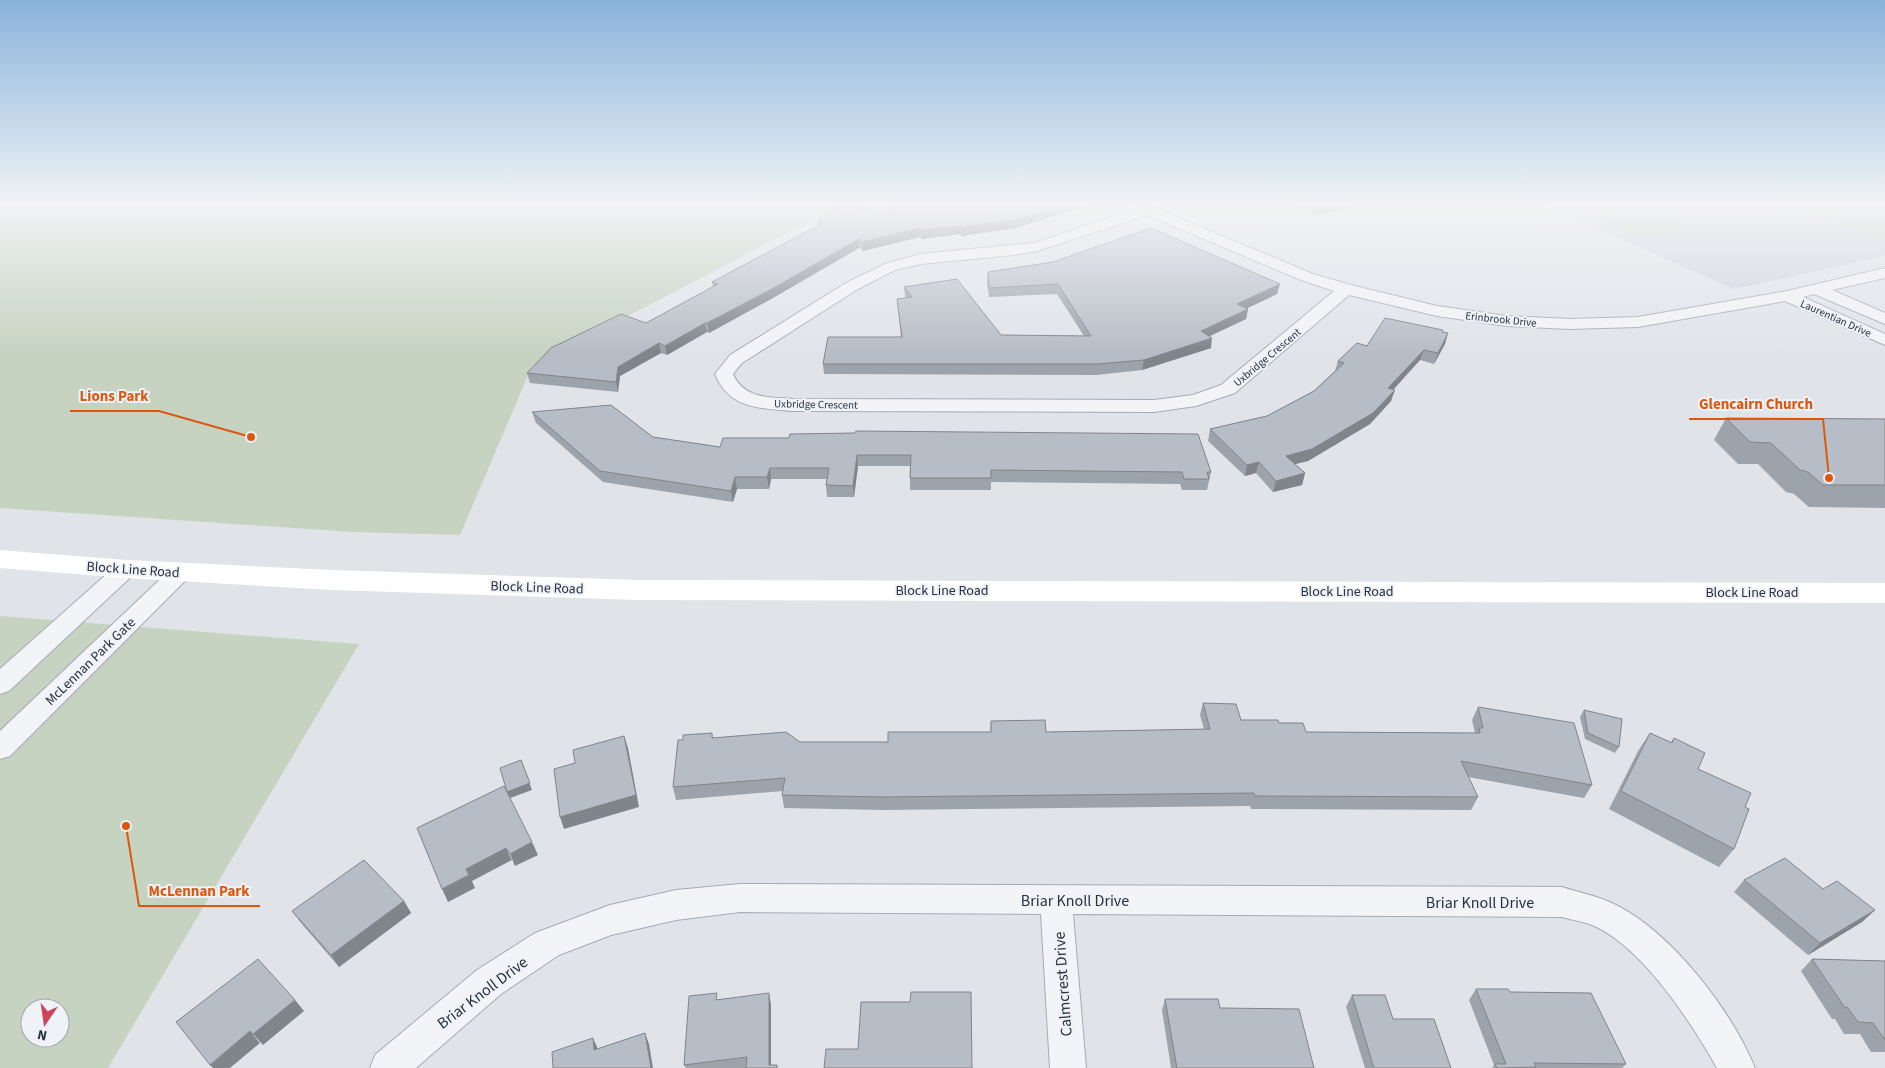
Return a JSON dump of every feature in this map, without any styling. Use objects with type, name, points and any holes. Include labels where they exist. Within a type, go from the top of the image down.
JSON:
[{"type":"street","name":"Uxbridge Crescent","points":[[992,253],[920,259],[890,268],[852,286],[736,359],[724,374],[726,381],[735,394],[749,400],[792,405],[1154,406],[1196,400],[1228,389],[1346,290]]},
{"type":"street","name":"Erinbrook Drive","points":[[1250,253],[1307,277],[1346,290],[1437,311],[1507,321],[1569,324],[1638,322],[1787,296],[1885,273]]},
{"type":"street","name":"Laurentian Drive","points":[[1815,289],[1885,319]]},
{"type":"street","name":"Laurentian Drive","points":[[1787,296],[1885,340]]},
{"type":"street","name":"Block Line Road","points":[[0,558],[180,573],[341,581],[639,590],[1885,592]]},
{"type":"street","points":[[0,684],[126,570]]},
{"type":"street","name":"McLennan Park Gate","points":[[0,748],[180,573]]},
{"type":"street","name":"Briar Knoll Drive","points":[[388,1068],[497,977],[547,944],[610,920],[676,905],[740,898],[1562,902],[1605,916],[1649,947],[1686,987],[1737,1068]]},
{"type":"street","name":"Calmcrest Drive","points":[[1056,900],[1068,1068]]},
{"type":"shaded area","points":[[1652,253],[1885,253],[1885,256],[1734,289]]},
{"type":"green space","points":[[0,253],[749,253],[532,366],[460,535],[353,532],[0,508]]},
{"type":"green space","points":[[0,616],[359,644],[108,1068],[0,1068]]},
{"type":"building","points":[[767,253],[835,253],[665,346],[659,343],[618,367],[616,382],[527,373],[551,348],[621,314],[646,323],[718,284],[712,282]]},
{"type":"building","points":[[1079,253],[1208,253],[1280,284],[1237,304],[1248,309],[1201,331],[1212,338],[1144,360],[1097,364],[823,364],[828,337],[902,337],[897,299],[912,297],[904,287],[957,279],[1001,335],[1091,336],[1058,284],[989,288],[988,272],[1053,262]]},
{"type":"building","points":[[1385,318],[1443,330],[1442,332],[1448,333],[1438,353],[1424,350],[1388,388],[1395,390],[1373,413],[1312,449],[1286,456],[1305,473],[1276,481],[1259,462],[1247,465],[1210,429],[1267,416],[1314,391],[1344,363],[1338,361],[1357,343],[1367,346]]},
{"type":"building","points":[[611,405],[653,437],[720,447],[723,438],[789,438],[790,434],[855,433],[856,431],[1198,434],[1211,472],[1207,472],[1209,479],[1184,479],[1182,472],[991,470],[991,478],[910,478],[911,455],[857,455],[853,486],[826,485],[829,468],[770,468],[767,477],[735,477],[731,491],[600,471],[532,412]]},
{"type":"building","points":[[1726,418],[1885,419],[1885,485],[1823,485],[1808,472],[1800,470],[1771,443],[1750,442]]},
{"type":"building","points":[[1203,703],[1236,704],[1241,720],[1278,720],[1279,723],[1303,723],[1306,732],[1480,733],[1479,728],[1483,728],[1478,707],[1574,723],[1592,785],[1461,761],[1478,797],[1255,796],[1254,793],[882,797],[782,795],[785,778],[673,787],[678,740],[683,740],[683,735],[712,733],[712,738],[786,732],[800,742],[888,742],[888,732],[991,732],[991,721],[1045,720],[1046,732],[1210,729]]},
{"type":"building","points":[[1584,710],[1622,719],[1619,747],[1588,733]]},
{"type":"building","points":[[1650,733],[1672,743],[1674,738],[1705,753],[1698,769],[1751,793],[1745,807],[1749,809],[1734,849],[1621,791]]},
{"type":"building","points":[[624,736],[636,795],[560,817],[554,769],[575,763],[573,750]]},
{"type":"building","points":[[521,760],[530,783],[507,792],[500,768]]},
{"type":"building","points":[[504,786],[532,842],[510,854],[506,848],[466,869],[469,875],[442,889],[417,828]]},
{"type":"building","points":[[1785,858],[1823,889],[1837,881],[1875,910],[1820,943],[1744,880]]},
{"type":"building","points":[[364,860],[404,901],[331,955],[292,911]]},
{"type":"building","points":[[258,959],[295,1000],[253,1034],[250,1031],[210,1065],[176,1022]]},
{"type":"building","points":[[1812,959],[1885,961],[1885,1040],[1873,1023],[1858,1022],[1847,1007],[1845,1008]]},
{"type":"building","points":[[1476,989],[1508,989],[1510,992],[1591,993],[1626,1064],[1534,1063],[1536,1067],[1497,1068],[1495,1064],[1506,1064]]},
{"type":"building","points":[[911,992],[971,992],[972,1068],[824,1068],[826,1049],[858,1049],[861,1002],[910,1002]]},
{"type":"building","points":[[717,993],[716,1000],[769,993],[769,1065],[777,1065],[777,1068],[746,1068],[747,1057],[684,1065],[689,996]]},
{"type":"building","points":[[1352,995],[1385,995],[1393,1019],[1434,1019],[1451,1068],[1374,1068]]},
{"type":"building","points":[[1165,999],[1218,999],[1220,1008],[1299,1009],[1314,1068],[1177,1068]]},
{"type":"building","points":[[645,1033],[651,1068],[553,1068],[552,1052],[593,1038],[594,1050]]},
{"type":"place","name":"Lions Park","points":[[251,437]]},
{"type":"place","name":"Glencairn Church","points":[[1829,478]]},
{"type":"place","name":"McLennan Park","points":[[126,826]]}]
